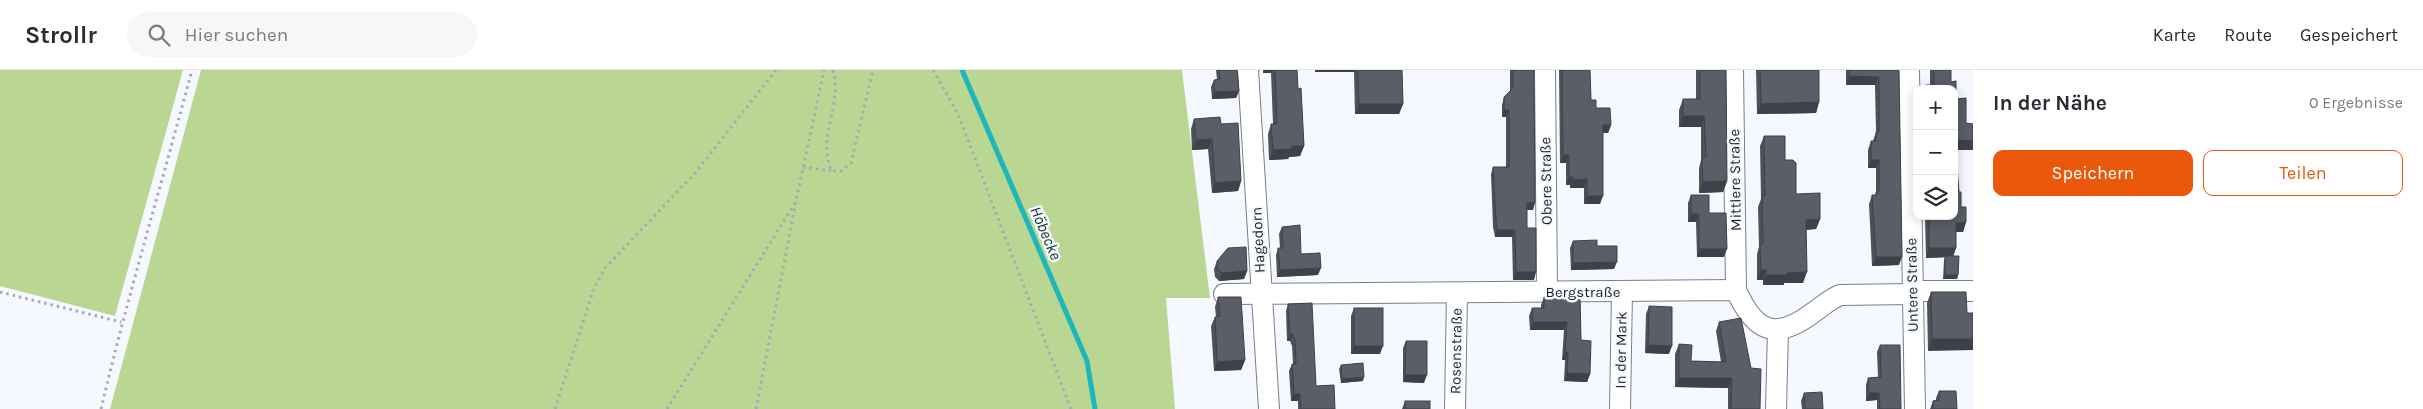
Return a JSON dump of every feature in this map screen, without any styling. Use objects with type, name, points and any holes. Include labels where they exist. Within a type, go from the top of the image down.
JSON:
[{"type":"street","name":"Hagedorn","points":[[1248,70],[1269,409]]},
{"type":"street","name":"Obere Straße","points":[[1544,70],[1547,292]]},
{"type":"street","name":"Mittlere Straße","points":[[1733,70],[1736,290]]},
{"type":"street","name":"Untere Straße","points":[[1909,70],[1915,409]]},
{"type":"street","name":"Bergstraße","points":[[1224,294],[1736,290]]},
{"type":"street","points":[[1736,290],[1742,304],[1758,322],[1765,327],[1778,330],[1796,325],[1829,300],[1840,295],[1973,291]]},
{"type":"street","name":"In der Mark","points":[[1620,409],[1622,291]]},
{"type":"street","name":"Rosenstraße","points":[[1455,409],[1457,293]]},
{"type":"street","points":[[1776,409],[1778,330]]},
{"type":"path","points":[[101,409],[121,322],[156,205],[192,70]]},
{"type":"path","points":[[555,409],[592,291],[605,268],[696,172],[776,70]]},
{"type":"path","points":[[756,409],[796,201],[824,70]]},
{"type":"path","points":[[832,171],[827,161],[825,146],[833,112],[835,92],[833,70]]},
{"type":"path","points":[[803,167],[841,171],[851,163],[873,70]]},
{"type":"path","points":[[934,70],[958,114],[1071,409]]},
{"type":"path","points":[[667,409],[796,201]]},
{"type":"path","points":[[0,292],[121,322]]},
{"type":"green space","points":[[0,70],[183,70],[115,316],[0,286]]},
{"type":"green space","points":[[201,70],[1182,70],[1210,298],[1166,298],[1175,409],[110,409]]},
{"type":"building","points":[[1219,70],[1237,70],[1239,91],[1214,92],[1214,80],[1220,79]]},
{"type":"building","points":[[1275,70],[1297,70],[1298,89],[1301,88],[1304,146],[1292,146],[1292,149],[1273,150],[1271,124],[1277,124]]},
{"type":"building","points":[[1358,70],[1402,70],[1403,104],[1359,104]]},
{"type":"building","points":[[1513,70],[1534,70],[1535,203],[1527,203],[1527,228],[1536,228],[1536,272],[1516,272],[1515,230],[1497,230],[1493,167],[1509,167],[1509,110],[1504,110],[1504,97],[1513,88]]},
{"type":"building","points":[[1562,70],[1590,70],[1591,100],[1596,100],[1596,108],[1610,108],[1611,125],[1603,125],[1603,196],[1587,196],[1587,179],[1573,180],[1573,177],[1569,177],[1569,155],[1563,155]]},
{"type":"building","points":[[1700,70],[1726,70],[1727,181],[1703,182],[1702,157],[1706,157],[1704,116],[1683,116],[1683,99],[1700,99]]},
{"type":"building","points":[[1760,70],[1819,70],[1819,102],[1761,104]]},
{"type":"building","points":[[1849,70],[1899,70],[1902,257],[1876,257],[1872,195],[1876,195],[1876,192],[1879,192],[1879,160],[1871,160],[1871,141],[1876,141],[1876,132],[1879,132],[1879,77],[1849,76]]},
{"type":"building","points":[[1934,70],[1951,70],[1951,82],[1956,81],[1956,85],[1934,85]]},
{"type":"building","points":[[1966,98],[1966,123],[1973,124],[1973,141],[1958,140],[1958,99]]},
{"type":"building","points":[[1220,117],[1221,124],[1238,123],[1241,181],[1215,183],[1212,139],[1196,140],[1194,119]]},
{"type":"building","points":[[1764,136],[1785,136],[1785,160],[1793,160],[1796,163],[1796,194],[1820,193],[1820,219],[1806,220],[1807,272],[1787,273],[1787,275],[1766,275],[1766,270],[1761,270],[1760,244],[1763,244],[1762,196],[1765,196]]},
{"type":"building","points":[[1958,179],[1959,192],[1961,192],[1961,207],[1966,207],[1966,222],[1956,223],[1956,248],[1929,248],[1929,220],[1958,220]]},
{"type":"building","points":[[1691,195],[1709,195],[1709,213],[1726,213],[1727,249],[1699,249],[1699,214],[1691,214]]},
{"type":"building","points":[[1300,225],[1301,254],[1320,253],[1321,268],[1280,270],[1278,248],[1283,248],[1282,227]]},
{"type":"building","points":[[1597,240],[1597,246],[1617,246],[1617,262],[1573,263],[1573,241]]},
{"type":"building","points":[[1246,247],[1247,271],[1222,273],[1218,269],[1217,261],[1228,248]]},
{"type":"building","points":[[1945,256],[1959,256],[1958,275],[1945,275]]},
{"type":"building","points":[[1931,292],[1966,292],[1967,313],[1973,313],[1973,339],[1932,339]]},
{"type":"building","points":[[1580,296],[1581,340],[1591,341],[1590,374],[1567,373],[1568,352],[1565,352],[1567,322],[1533,322],[1532,308],[1544,308],[1544,297]]},
{"type":"building","points":[[1218,297],[1241,297],[1245,360],[1217,362],[1215,317],[1220,316]]},
{"type":"building","points":[[1312,303],[1316,386],[1334,385],[1335,409],[1301,409],[1300,394],[1294,394],[1292,364],[1296,364],[1295,339],[1292,334],[1290,335],[1288,304]]},
{"type":"building","points":[[1649,306],[1672,307],[1672,346],[1648,345]]},
{"type":"building","points":[[1354,308],[1383,308],[1383,346],[1354,346]]},
{"type":"building","points":[[1741,318],[1751,368],[1761,369],[1760,409],[1731,409],[1732,378],[1679,378],[1679,344],[1692,345],[1691,361],[1726,362],[1719,322]]},
{"type":"building","points":[[1406,341],[1427,341],[1427,375],[1405,375]]},
{"type":"building","points":[[1880,345],[1900,345],[1901,409],[1880,409],[1879,393],[1869,393],[1868,378],[1881,377]]},
{"type":"building","points":[[1363,363],[1364,377],[1342,379],[1341,365]]},
{"type":"building","points":[[1939,391],[1956,391],[1957,409],[1933,409],[1933,401],[1939,400]]},
{"type":"building","points":[[1822,392],[1823,409],[1805,409],[1804,393]]},
{"type":"building","points":[[1405,401],[1430,401],[1430,409],[1405,409]]},
{"type":"waterway","name":"Höbecke","points":[[962,70],[1087,361],[1095,409]]}]
